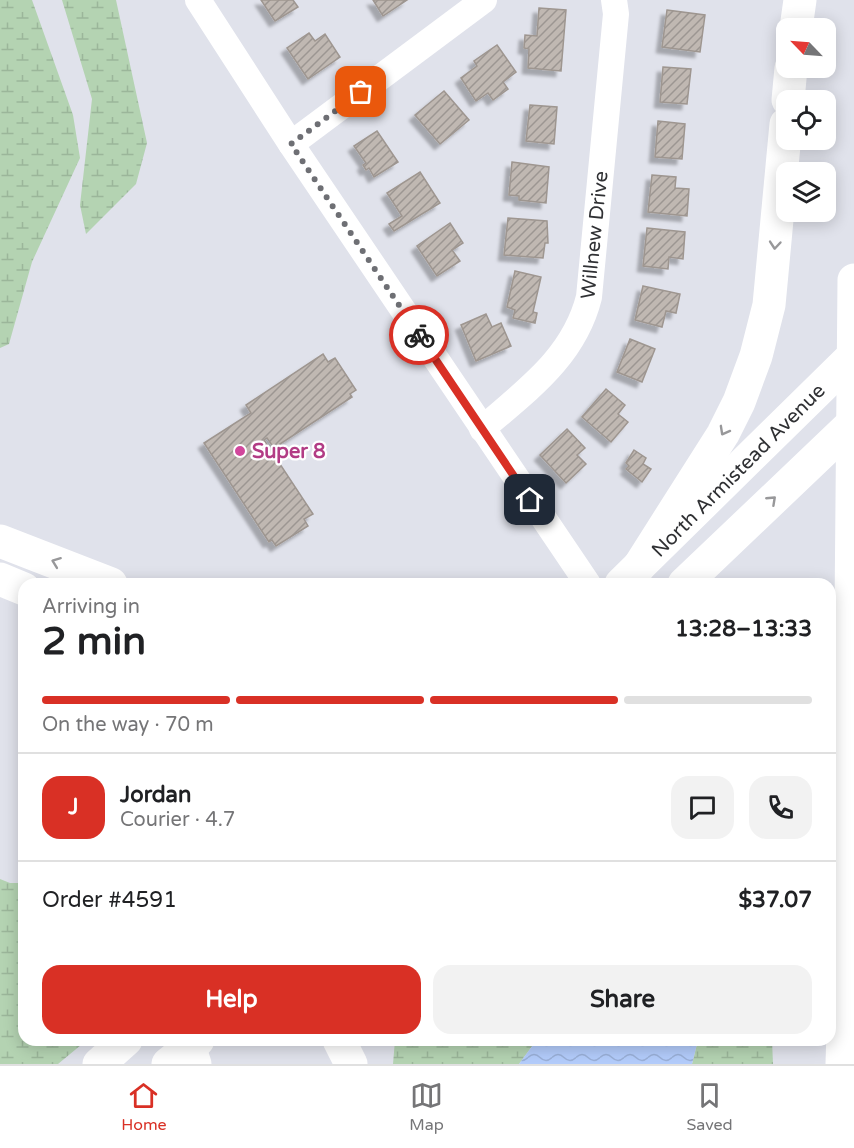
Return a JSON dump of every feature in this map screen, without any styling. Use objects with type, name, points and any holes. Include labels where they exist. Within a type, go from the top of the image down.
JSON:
[{"type":"main road","points":[[797,18],[800,0]]},
{"type":"main road","points":[[630,576],[723,434],[739,402],[756,356],[769,305],[784,150]]},
{"type":"main road","points":[[842,1064],[846,966],[839,824],[849,699],[854,280]]},
{"type":"main road","name":"North Armistead Avenue","points":[[630,576],[854,355]]},
{"type":"main road","points":[[690,578],[854,422]]},
{"type":"main road","points":[[708,578],[746,524]]},
{"type":"main road","points":[[0,541],[96,578]]},
{"type":"main road","points":[[836,891],[854,899]]},
{"type":"main road","points":[[836,900],[854,904]]},
{"type":"main road","points":[[99,1064],[119,1046]]},
{"type":"main road","points":[[342,1046],[352,1064]]},
{"type":"main road","points":[[352,1064],[353,1046]]},
{"type":"main road","points":[[821,1064],[822,1046]]},
{"type":"street","points":[[198,0],[291,144],[584,578]]},
{"type":"street","points":[[291,144],[484,0]]},
{"type":"street","name":"Willnew Drive","points":[[482,429],[559,360],[585,313],[589,297],[615,25],[614,0]]},
{"type":"green space","points":[[0,0],[32,0],[73,115],[80,158],[32,262],[9,344],[0,348]]},
{"type":"green space","points":[[62,0],[116,0],[147,143],[136,184],[86,234],[80,205],[92,99]]},
{"type":"green space","points":[[0,879],[18,883],[18,1046],[80,1046],[58,1064],[0,1064]]},
{"type":"green space","points":[[394,1046],[532,1046],[519,1064],[393,1064]]},
{"type":"green space","points":[[696,1046],[772,1046],[773,1064],[692,1064]]},
{"type":"water","points":[[532,1046],[696,1046],[692,1064],[519,1064]]},
{"type":"building","points":[[261,0],[293,0],[298,7],[275,21]]},
{"type":"building","points":[[373,0],[407,0],[383,16]]},
{"type":"building","points":[[539,8],[566,10],[561,71],[528,68],[529,49],[524,48],[525,35],[537,36]]},
{"type":"building","points":[[667,10],[705,15],[700,52],[662,47]]},
{"type":"building","points":[[309,33],[315,41],[325,34],[340,57],[308,79],[287,48]]},
{"type":"building","points":[[497,45],[516,72],[503,82],[508,89],[493,100],[488,93],[476,101],[461,78],[477,66],[474,61]]},
{"type":"building","points":[[663,67],[691,69],[687,104],[660,102]]},
{"type":"building","points":[[444,91],[469,120],[440,144],[415,115]]},
{"type":"building","points":[[530,105],[557,107],[554,144],[526,141]]},
{"type":"building","points":[[658,121],[685,124],[682,159],[655,157]]},
{"type":"building","points":[[377,131],[398,162],[374,177],[369,168],[366,170],[363,165],[366,163],[354,146]]},
{"type":"building","points":[[512,162],[549,167],[546,203],[519,200],[519,196],[509,195]]},
{"type":"building","points":[[420,172],[440,203],[394,231],[389,224],[402,216],[387,193]]},
{"type":"building","points":[[652,175],[676,177],[675,188],[689,189],[687,216],[648,212]]},
{"type":"building","points":[[508,218],[547,221],[548,243],[545,243],[543,258],[504,255]]},
{"type":"building","points":[[450,223],[463,243],[452,250],[460,261],[437,276],[417,246]]},
{"type":"building","points":[[647,228],[685,232],[683,259],[669,257],[668,269],[643,266]]},
{"type":"building","points":[[515,271],[541,277],[533,312],[537,313],[535,323],[513,318],[515,310],[507,307]]},
{"type":"building","points":[[643,286],[680,294],[676,313],[666,311],[662,327],[635,320]]},
{"type":"building","points":[[486,314],[492,327],[501,323],[511,346],[476,361],[461,325]]},
{"type":"building","points":[[630,339],[655,349],[642,382],[617,372]]},
{"type":"building","name":"Super 8","points":[[323,354],[328,362],[335,358],[356,390],[350,394],[352,397],[274,448],[267,438],[264,440],[313,514],[304,519],[308,526],[276,546],[272,540],[269,542],[204,443],[251,413],[246,405]]},
{"type":"building","points":[[606,389],[625,405],[618,414],[628,422],[611,442],[582,417]]},
{"type":"building","points":[[567,429],[585,448],[577,455],[586,464],[566,483],[540,455]]},
{"type":"building","points":[[634,450],[646,458],[643,464],[651,469],[642,482],[626,469],[629,466],[626,463]]},
{"type":"way so far","points":[[361,92],[291,144],[419,335]]},
{"type":"place","name":"Super 8","points":[[240,451]]},
{"type":"route","points":[[419,335],[530,500]]}]
